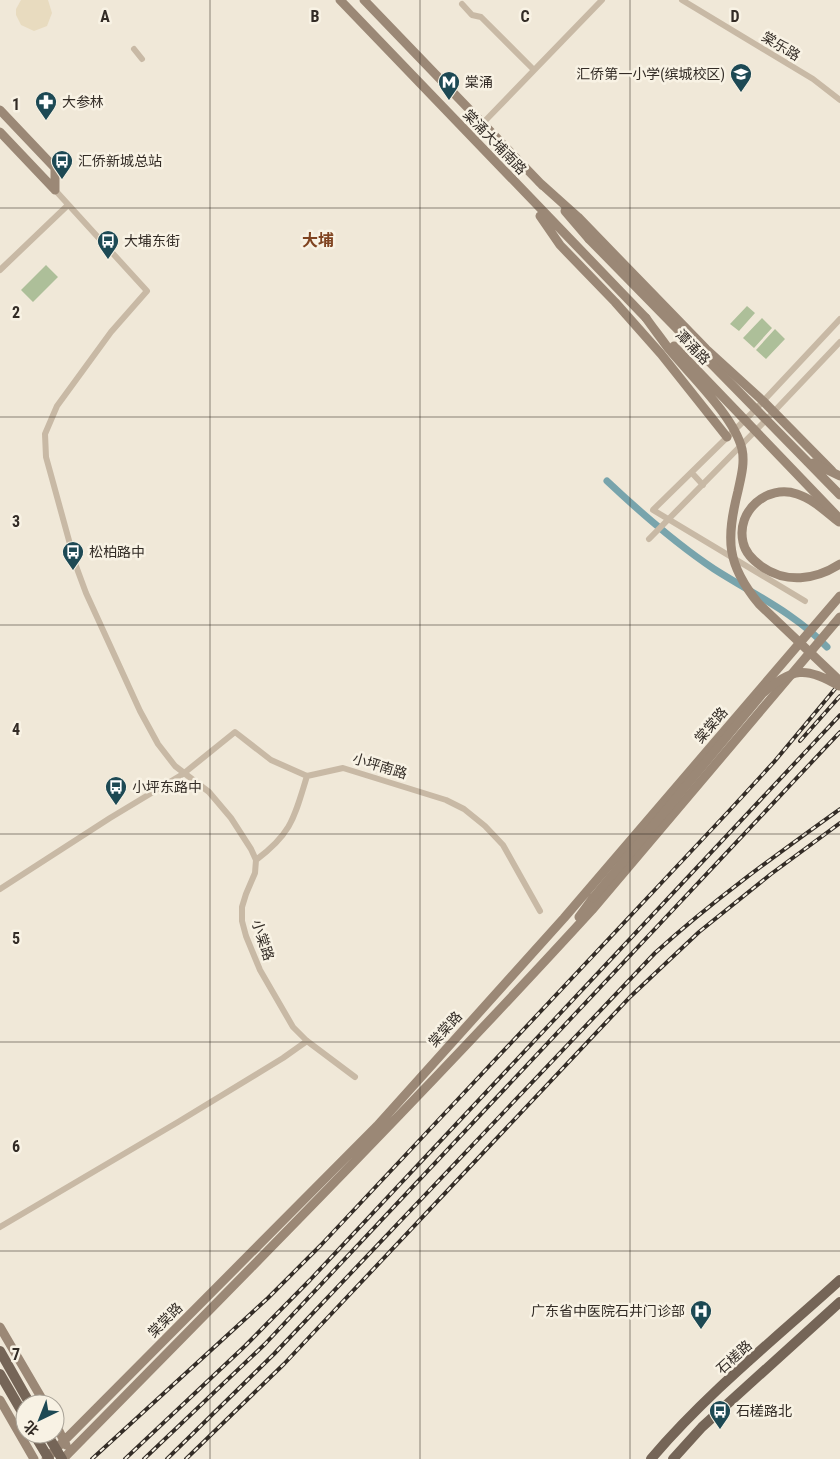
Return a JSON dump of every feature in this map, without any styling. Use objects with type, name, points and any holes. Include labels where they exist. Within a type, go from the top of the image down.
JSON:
[{"type":"main road","name":"棠涌大埔南路","points":[[340,0],[526,195]]},
{"type":"main road","name":"棠涌大埔南路","points":[[364,0],[539,182]]},
{"type":"main road","points":[[0,110],[55,168],[54,190]]},
{"type":"main road","points":[[0,132],[54,190]]},
{"type":"main road","name":"潭涌路","points":[[539,182],[589,239],[840,495]]},
{"type":"main road","points":[[539,182],[578,217],[706,349],[763,401],[840,477]]},
{"type":"main road","name":"潭涌路","points":[[526,195],[840,519]]},
{"type":"main road","points":[[526,195],[560,245],[622,309],[661,354],[727,438]]},
{"type":"main road","points":[[646,318],[668,348],[717,406],[738,436],[743,463],[730,524],[732,557],[736,572],[759,604],[840,681]]},
{"type":"main road","points":[[785,439],[816,464],[840,477]]},
{"type":"main road","points":[[840,523],[810,500],[787,492],[772,493],[760,499],[752,506],[744,517],[742,530],[743,544],[748,555],[767,571],[782,577],[797,578],[819,575],[840,564]]},
{"type":"main road","name":"棠棠路","points":[[65,1440],[377,1126],[564,918],[840,596]]},
{"type":"main road","name":"棠棠路","points":[[62,1459],[437,1077],[592,910],[840,617]]},
{"type":"main road","points":[[552,953],[593,898],[763,694],[773,685],[792,674],[807,672],[825,677],[840,686]]},
{"type":"main road","name":"石槎路","points":[[651,1459],[673,1434],[721,1387],[840,1280]]},
{"type":"main road","points":[[674,1459],[702,1427],[840,1302]]},
{"type":"main road","points":[[0,1327],[38,1394]]},
{"type":"main road","points":[[0,1351],[24,1394]]},
{"type":"main road","points":[[0,1374],[15,1399]]},
{"type":"main road","points":[[1,1404],[34,1459]]},
{"type":"main road","points":[[11,1421],[15,1420]]},
{"type":"main road","points":[[65,1443],[70,1452]]},
{"type":"main road","points":[[40,1444],[48,1459]]},
{"type":"main road","points":[[54,1444],[62,1459]]},
{"type":"main road","name":"棠棠路","points":[[48,1459],[61,1444]]},
{"type":"street","points":[[482,124],[602,0]]},
{"type":"street","name":"棠乐路","points":[[682,0],[813,79],[840,100]]},
{"type":"street","points":[[462,4],[472,15],[481,17],[534,70]]},
{"type":"street","points":[[134,49],[142,59]]},
{"type":"street","points":[[0,889],[110,818],[183,774],[235,732],[271,760],[307,776],[293,820],[284,835],[272,848],[256,860],[251,848],[231,818],[209,792],[183,774],[165,754],[140,710],[86,593],[76,566],[50,475],[44,445],[45,434],[61,400],[111,332],[147,292],[54,190]]},
{"type":"street","points":[[0,270],[68,205]]},
{"type":"street","points":[[805,601],[654,510],[727,438],[840,319]]},
{"type":"street","points":[[650,539],[840,342]]},
{"type":"street","points":[[692,473],[703,485]]},
{"type":"street","name":"小坪南路","points":[[307,776],[343,768],[446,800],[464,809],[503,845],[540,912]]},
{"type":"street","name":"小棠路","points":[[256,860],[255,873],[242,907],[242,921],[246,936],[266,983],[293,1027],[307,1041],[355,1077]]},
{"type":"street","points":[[0,1227],[178,1122],[283,1058],[307,1041]]},
{"type":"green space","points":[[46,265],[58,277],[33,302],[21,290]]},
{"type":"green space","points":[[747,306],[755,313],[739,331],[730,324]]},
{"type":"green space","points":[[762,318],[772,328],[754,348],[743,338]]},
{"type":"green space","points":[[775,329],[785,339],[766,359],[756,350]]},
{"type":"shaded area","points":[[21,0],[48,0],[52,13],[47,26],[34,31],[21,25],[16,15],[16,9]]},
{"type":"waterway","points":[[607,481],[686,549],[714,569],[787,614],[815,635],[827,647]]},
{"type":"railway","points":[[92,1459],[268,1298],[321,1245],[728,812],[774,762],[840,683]]},
{"type":"railway","points":[[800,741],[840,696]]},
{"type":"railway","points":[[125,1459],[245,1346],[310,1280],[840,715]]},
{"type":"railway","points":[[144,1459],[265,1344],[840,732]]},
{"type":"railway","points":[[167,1459],[274,1354],[655,953],[722,896],[840,809]]},
{"type":"railway","points":[[186,1459],[284,1364],[630,997],[699,932],[771,874],[840,823]]},
{"type":"place","name":"汇侨第一小学(缤城校区)","points":[[741,93]]},
{"type":"place","name":"棠涌","points":[[449,101]]},
{"type":"place","name":"大参林","points":[[46,121]]},
{"type":"place","name":"汇侨新城总站","points":[[62,180]]},
{"type":"place","name":"大埔东街","points":[[108,260]]},
{"type":"place","name":"松柏路中","points":[[73,571]]},
{"type":"place","name":"小坪东路中","points":[[116,806]]},
{"type":"place","name":"广东省中医院石井门诊部","points":[[701,1330]]},
{"type":"place","name":"石槎路北","points":[[720,1430]]},
{"type":"district","name":"大埔","points":[[318,240]]}]
